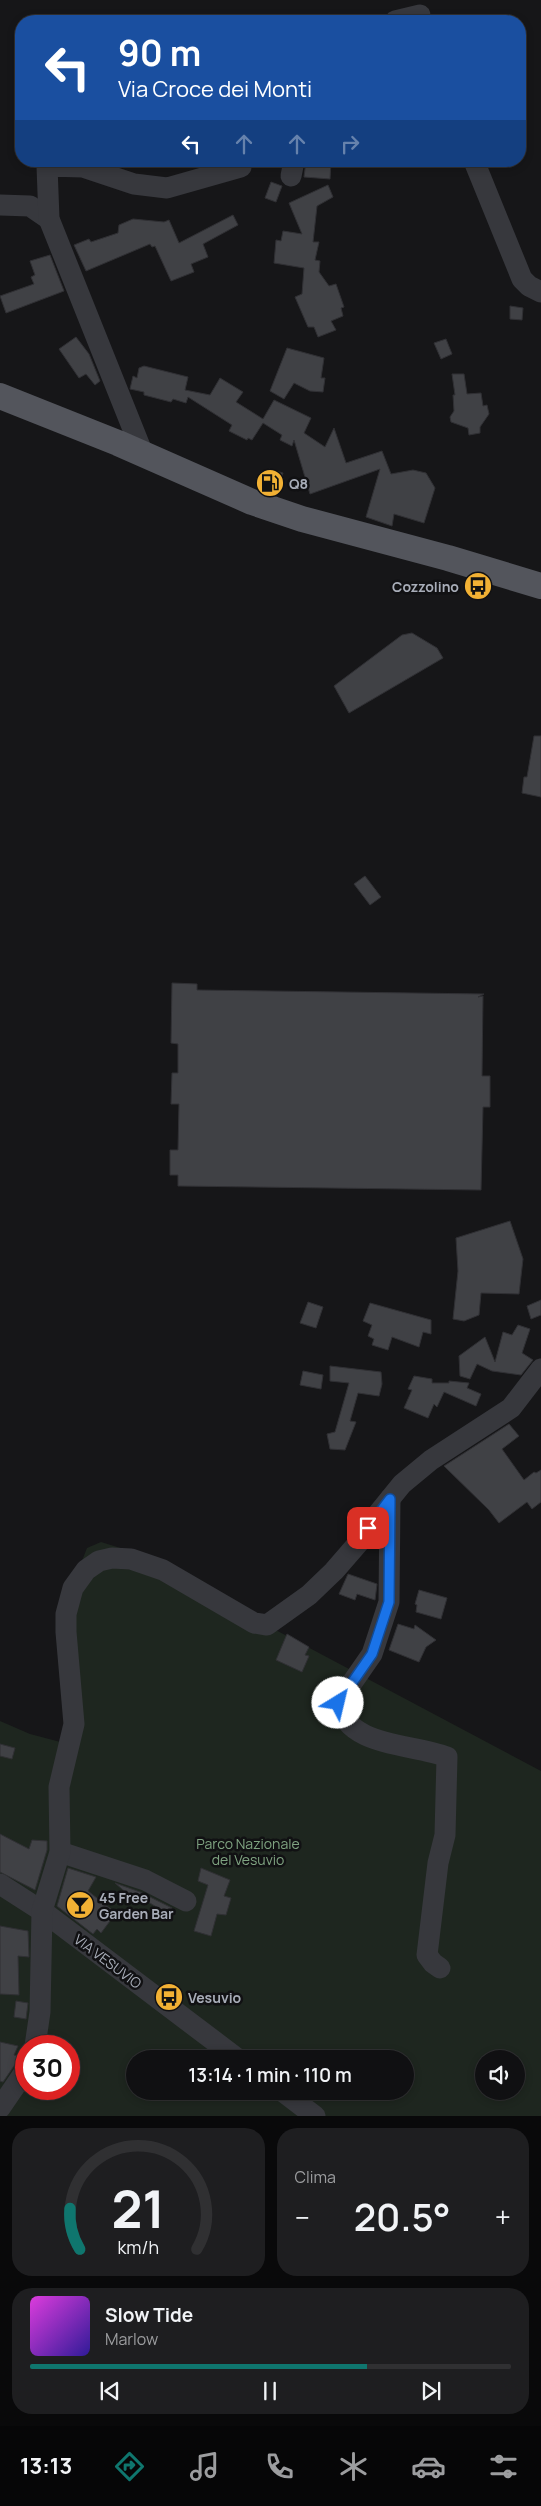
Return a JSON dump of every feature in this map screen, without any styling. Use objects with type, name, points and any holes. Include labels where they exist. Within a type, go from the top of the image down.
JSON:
[{"type":"main road","points":[[0,396],[143,454],[252,502],[302,519],[448,558],[541,586]]},
{"type":"street","points":[[47,167],[48,219],[143,454]]},
{"type":"street","points":[[83,167],[134,184],[167,188],[241,167]]},
{"type":"street","points":[[476,167],[522,279],[529,286],[541,292]]},
{"type":"street","points":[[0,205],[30,206],[48,219]]},
{"type":"street","points":[[37,2035],[40,2012],[42,1911],[60,1852],[59,1787],[74,1724],[66,1614],[73,1588],[86,1570],[99,1562],[112,1558],[146,1563],[163,1570],[254,1623],[267,1625],[309,1595],[334,1571],[360,1541],[402,1484],[431,1460],[511,1408],[541,1369]]},
{"type":"street","points":[[390,1499],[389,1602],[372,1654],[338,1703],[346,1722],[360,1733],[447,1757],[445,1835],[438,1863],[427,1955],[440,1968]]},
{"type":"street","points":[[60,1852],[145,1880],[186,1901]]},
{"type":"street","name":"VIA VESUVIO","points":[[0,1884],[42,1911],[226,2050]]},
{"type":"street","points":[[0,2108],[15,2086]]},
{"type":"street","points":[[294,2100],[315,2116]]},
{"type":"green space","name":"Parco Nazionale del Vesuvio","points":[[101,1542],[140,1554],[270,1627],[541,1771],[541,2116],[0,2116],[0,1721],[30,1734],[68,1744],[78,1571],[87,1548]]},
{"type":"building","points":[[305,167],[331,167],[330,179],[304,177]]},
{"type":"building","points":[[271,182],[282,186],[276,202],[265,198]]},
{"type":"building","points":[[328,185],[333,197],[317,206],[313,242],[319,242],[315,260],[320,261],[319,272],[329,286],[336,284],[344,307],[341,308],[343,316],[331,321],[336,330],[318,337],[314,327],[308,327],[295,297],[302,294],[304,268],[274,263],[276,240],[281,241],[283,231],[302,234],[289,203]]},
{"type":"building","points":[[233,215],[238,225],[203,244],[208,257],[191,264],[194,272],[171,281],[155,246],[152,247],[150,244],[86,271],[74,245],[89,239],[91,242],[118,233],[119,225],[133,219],[164,222],[169,220],[179,243]]},
{"type":"building","points":[[50,255],[64,291],[6,313],[0,296],[34,284],[31,277],[35,275],[30,261]]},
{"type":"building","points":[[510,306],[523,308],[522,320],[510,319]]},
{"type":"building","points":[[76,337],[89,354],[100,381],[95,385],[86,374],[79,378],[59,349]]},
{"type":"building","points":[[446,339],[452,354],[441,359],[434,343]]},
{"type":"building","points":[[287,348],[324,358],[321,378],[325,378],[323,392],[310,391],[294,383],[284,399],[270,391]]},
{"type":"building","points":[[144,366],[188,377],[185,390],[210,395],[220,378],[243,392],[236,402],[263,419],[274,400],[311,418],[304,433],[325,447],[334,428],[346,463],[382,451],[391,474],[413,470],[426,473],[435,488],[424,523],[394,514],[392,526],[366,517],[380,469],[310,494],[294,440],[292,446],[280,440],[282,435],[263,423],[252,440],[248,438],[247,440],[229,431],[232,425],[188,397],[186,403],[173,399],[171,402],[130,389],[133,376],[137,378],[139,368]]},
{"type":"building","points":[[452,374],[464,374],[467,394],[481,393],[483,406],[487,405],[489,414],[480,427],[480,433],[469,435],[468,428],[451,422],[450,417],[454,411],[453,395],[455,395]]},
{"type":"building","points":[[269,469],[283,473],[278,488],[264,484]]},
{"type":"building","points":[[412,633],[437,648],[443,658],[349,713],[334,686],[402,635]]},
{"type":"building","points":[[534,736],[541,736],[541,797],[522,793],[524,777],[527,777]]},
{"type":"building","points":[[365,876],[381,897],[370,905],[354,884]]},
{"type":"building","points":[[172,983],[197,984],[197,990],[484,994],[478,997],[483,996],[482,1076],[490,1076],[490,1107],[483,1107],[481,1190],[178,1186],[178,1175],[170,1175],[170,1150],[178,1150],[179,1104],[171,1104],[172,1073],[178,1073],[178,1044],[171,1043]]},
{"type":"building","points":[[510,1221],[523,1259],[519,1294],[481,1293],[479,1315],[464,1321],[453,1319],[458,1271],[456,1238]]},
{"type":"building","points":[[541,1300],[541,1315],[531,1319],[527,1306]]},
{"type":"building","points":[[308,1302],[323,1307],[316,1328],[300,1323]]},
{"type":"building","points":[[370,1303],[431,1320],[431,1334],[423,1332],[419,1347],[392,1337],[388,1350],[372,1345],[374,1339],[368,1336],[372,1325],[363,1321]]},
{"type":"building","points":[[518,1325],[530,1329],[522,1353],[533,1360],[521,1375],[492,1371],[477,1364],[470,1379],[460,1376],[459,1356],[485,1337],[495,1362],[503,1332],[512,1335]]},
{"type":"building","points":[[330,1366],[381,1372],[382,1384],[379,1396],[358,1393],[350,1421],[356,1422],[345,1450],[330,1449],[327,1434],[335,1432],[349,1383],[330,1381]]},
{"type":"building","points":[[303,1371],[323,1375],[321,1389],[300,1385]]},
{"type":"building","points":[[414,1376],[432,1379],[432,1383],[449,1383],[449,1381],[469,1383],[467,1388],[481,1394],[476,1406],[444,1392],[437,1407],[434,1404],[428,1418],[404,1408],[412,1390],[408,1389]]},
{"type":"building","points":[[509,1424],[519,1436],[502,1449],[524,1480],[534,1472],[536,1473],[541,1470],[541,1502],[532,1509],[527,1502],[499,1523],[489,1510],[444,1466]]},
{"type":"building","points":[[348,1574],[377,1584],[375,1600],[357,1594],[355,1600],[339,1594]]},
{"type":"building","points":[[419,1590],[447,1598],[441,1619],[416,1612],[417,1605],[415,1604]]},
{"type":"building","points":[[398,1624],[414,1629],[415,1625],[436,1640],[426,1647],[419,1662],[389,1650]]},
{"type":"building","points":[[287,1634],[309,1647],[305,1655],[309,1656],[302,1672],[276,1660]]},
{"type":"building","points":[[0,1744],[15,1748],[12,1759],[0,1756]]},
{"type":"building","points":[[0,1834],[29,1849],[32,1840],[47,1841],[47,1850],[35,1890],[0,1872]]},
{"type":"building","name":"45 Free Garden Bar","points":[[68,1868],[96,1877],[88,1891],[116,1913],[101,1933],[97,1929],[93,1934],[57,1906]]},
{"type":"building","points":[[201,1868],[230,1880],[224,1896],[231,1898],[226,1915],[217,1914],[211,1936],[194,1931],[208,1885],[198,1881]]},
{"type":"building","points":[[115,1883],[140,1892],[172,1908],[168,1914],[140,1897],[136,1901]]},
{"type":"building","points":[[0,1926],[28,1931],[29,1957],[18,1956],[19,1995],[0,1994]]},
{"type":"building","points":[[16,2001],[28,2003],[26,2019],[14,2017]]},
{"type":"building","points":[[0,2042],[15,2045],[15,2064],[3,2082],[0,2081]]},
{"type":"place","name":"Q8","points":[[270,483]]},
{"type":"place","name":"Cozzolino","points":[[478,586]]},
{"type":"place","name":"45 Free Garden Bar","points":[[80,1905]]},
{"type":"place","name":"Vesuvio","points":[[169,1997]]},
{"type":"route","points":[[338,1703],[372,1654],[389,1602],[390,1552],[388,1540],[390,1530],[390,1499],[368,1528]]}]
